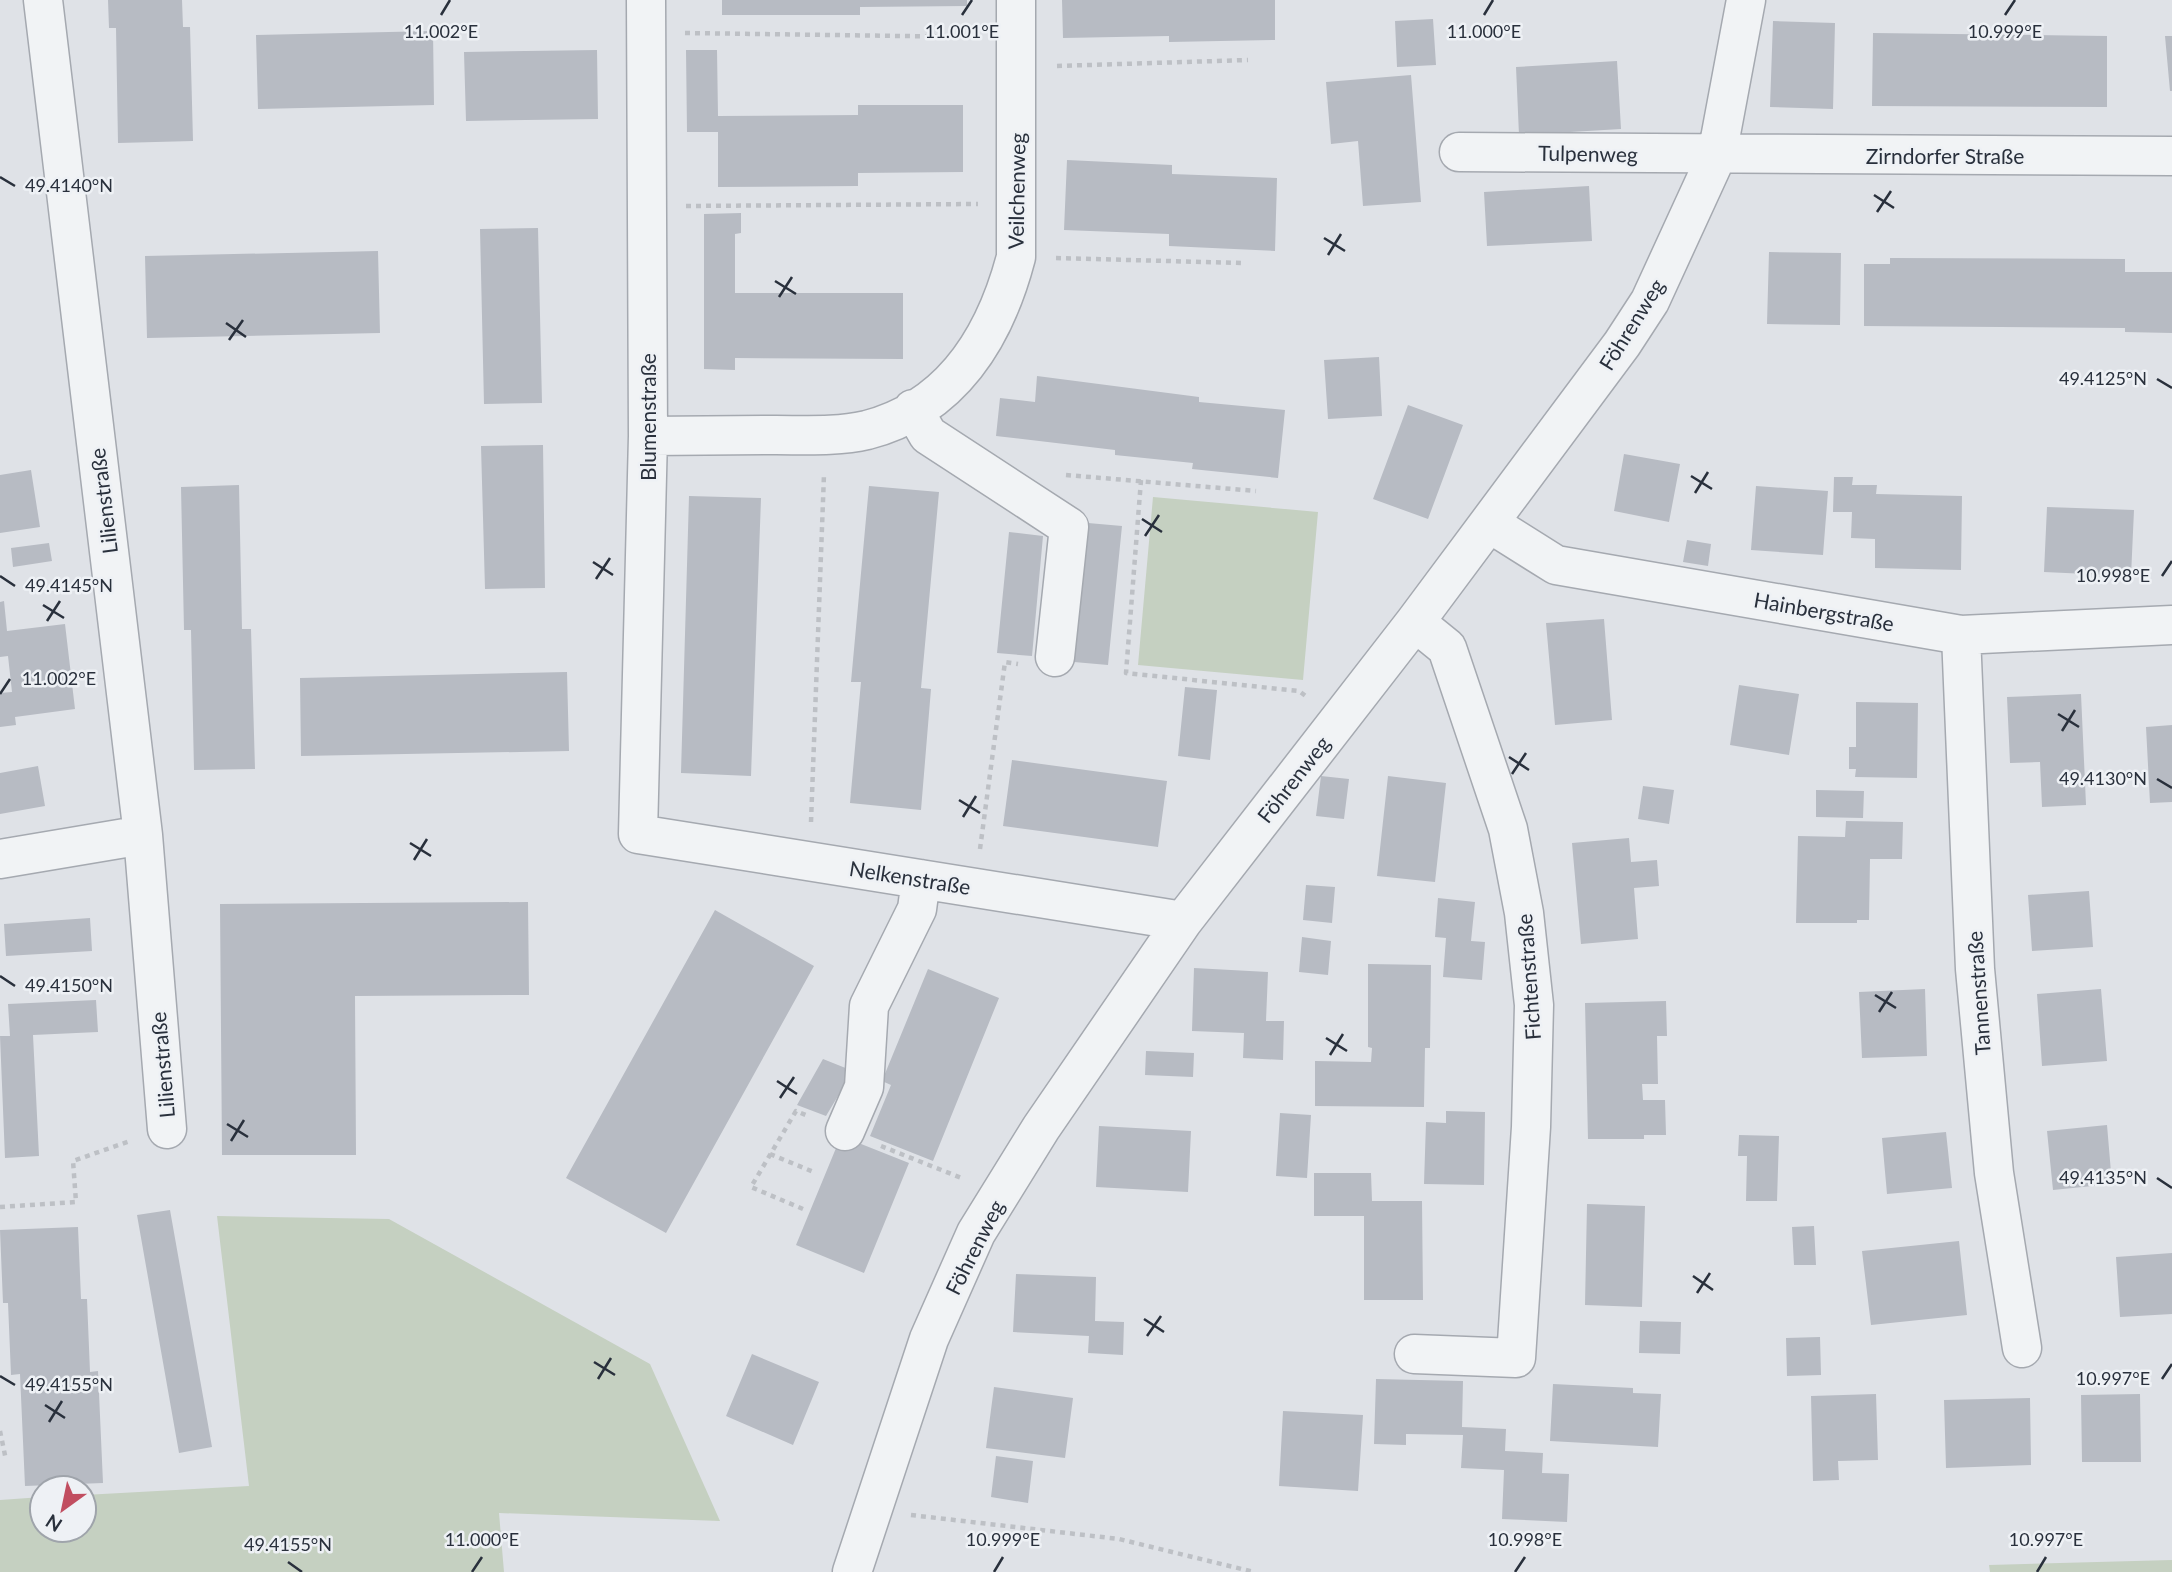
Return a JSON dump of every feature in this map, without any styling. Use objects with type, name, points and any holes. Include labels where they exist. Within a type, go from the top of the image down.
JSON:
[{"type":"street","name":"Lilienstraße","points":[[43,0],[143,835],[167,1129]]},
{"type":"street","name":"Blumenstraße","points":[[638,834],[648,436],[646,0]]},
{"type":"street","name":"Veilchenweg","points":[[648,436],[824,435],[869,429],[914,409],[957,378],[977,354],[1007,293],[1016,257],[1016,0]]},
{"type":"street","name":"Föhrenweg","points":[[852,1572],[929,1339],[976,1233],[1041,1128],[1183,921],[1415,622],[1622,344],[1650,301],[1717,155],[1746,0]]},
{"type":"street","name":"Tulpenweg","points":[[1459,152],[1717,155]]},
{"type":"street","name":"Zirndorfer Straße","points":[[1717,155],[2172,156]]},
{"type":"street","points":[[914,409],[928,435],[1069,527],[1055,657]]},
{"type":"street","name":"Hainbergstraße","points":[[1489,523],[1556,565],[1961,635],[2172,625]]},
{"type":"street","name":"Fichtenstraße","points":[[1414,1354],[1516,1358],[1531,1127],[1534,1019],[1524,913],[1508,829],[1447,648],[1415,622]]},
{"type":"street","name":"Tannenstraße","points":[[1961,635],[1975,969],[1994,1174],[2022,1348]]},
{"type":"street","name":"Nelkenstraße","points":[[638,834],[1183,921]]},
{"type":"street","points":[[0,859],[143,835]]},
{"type":"street","points":[[845,1131],[864,1087],[869,1006],[918,909],[921,879]]},
{"type":"path","points":[[646,38],[694,32],[1016,52],[1248,60]]},
{"type":"path","points":[[647,207],[1017,204]]},
{"type":"path","points":[[1016,257],[1241,263]]},
{"type":"path","points":[[810,861],[824,435]]},
{"type":"path","points":[[1064,475],[1256,491]]},
{"type":"path","points":[[1141,480],[1126,673],[1299,691],[1338,720]]},
{"type":"path","points":[[975,887],[1005,662],[1048,667],[1055,657]]},
{"type":"path","points":[[0,1207],[76,1202],[73,1161],[167,1129]]},
{"type":"path","points":[[770,1154],[816,1173]]},
{"type":"path","points":[[0,1431],[5,1460]]},
{"type":"path","points":[[872,1510],[1119,1539],[1254,1572]]},
{"type":"green space","points":[[1153,497],[1318,512],[1303,680],[1138,665]]},
{"type":"green space","points":[[217,1216],[389,1219],[650,1364],[720,1521],[499,1513],[504,1572],[0,1572],[0,1500],[28,1498],[28,1544],[98,1544],[98,1494],[249,1486]]},
{"type":"green space","points":[[2172,1560],[2172,1572],[1990,1572],[1989,1565]]},
{"type":"building","points":[[108,0],[182,0],[183,27],[190,27],[193,141],[118,143],[116,28],[109,28]]},
{"type":"building","points":[[722,0],[967,0],[967,6],[860,7],[860,15],[722,15]]},
{"type":"building","points":[[1062,0],[1275,0],[1275,40],[1169,42],[1169,36],[1063,38]]},
{"type":"building","points":[[1433,19],[1436,65],[1397,67],[1395,21]]},
{"type":"building","points":[[1773,21],[1835,23],[1833,109],[1770,107]]},
{"type":"building","points":[[433,31],[434,105],[258,109],[256,35]]},
{"type":"building","points":[[1873,33],[2107,36],[2107,107],[1872,106]]},
{"type":"building","points":[[2165,36],[2172,36],[2172,91],[2170,91]]},
{"type":"building","points":[[597,50],[598,119],[466,121],[464,52]]},
{"type":"building","points":[[686,50],[717,50],[718,116],[858,115],[858,105],[963,105],[963,172],[858,173],[858,186],[718,187],[718,132],[687,132]]},
{"type":"building","points":[[1617,61],[1621,129],[1519,135],[1516,67]]},
{"type":"building","points":[[1411,75],[1421,202],[1363,206],[1358,141],[1331,144],[1326,82]]},
{"type":"building","points":[[1067,160],[1172,165],[1172,174],[1277,178],[1275,251],[1169,246],[1169,234],[1064,230]]},
{"type":"building","points":[[1589,186],[1592,241],[1487,246],[1484,192]]},
{"type":"building","points":[[741,213],[741,233],[735,234],[735,293],[903,293],[903,359],[735,358],[735,370],[704,369],[704,214]]},
{"type":"building","points":[[538,228],[542,403],[484,404],[480,229]]},
{"type":"building","points":[[378,251],[380,333],[147,338],[145,256]]},
{"type":"building","points":[[1769,252],[1841,253],[1840,325],[1767,324]]},
{"type":"building","points":[[1890,258],[2125,259],[2125,272],[2172,272],[2172,333],[2125,332],[2125,328],[1864,326],[1864,264],[1890,264]]},
{"type":"building","points":[[1379,357],[1382,416],[1328,419],[1324,360]]},
{"type":"building","points":[[1037,376],[1199,397],[1199,402],[1285,410],[1278,478],[1192,469],[1193,463],[1115,455],[1115,450],[996,436],[1000,398],[1035,402]]},
{"type":"building","points":[[1408,405],[1463,425],[1428,519],[1373,499]]},
{"type":"building","points":[[543,445],[545,588],[485,589],[481,446]]},
{"type":"building","points":[[1624,454],[1680,464],[1669,522],[1614,511]]},
{"type":"building","points":[[31,470],[40,527],[0,533],[0,475]]},
{"type":"building","points":[[1834,477],[1853,477],[1852,485],[1877,485],[1876,494],[1962,496],[1961,570],[1875,568],[1875,539],[1851,538],[1852,512],[1833,512]]},
{"type":"building","points":[[239,485],[242,629],[251,629],[255,769],[194,770],[191,630],[184,630],[181,487]]},
{"type":"building","points":[[869,486],[939,492],[921,688],[931,689],[921,810],[850,803],[861,682],[851,682]]},
{"type":"building","points":[[1756,486],[1828,491],[1823,555],[1751,550]]},
{"type":"building","points":[[689,496],[761,498],[751,776],[681,773]]},
{"type":"building","points":[[2047,507],[2134,510],[2131,576],[2044,572]]},
{"type":"building","points":[[1088,523],[1122,526],[1108,665],[1074,662]]},
{"type":"building","points":[[1009,532],[1043,536],[1032,656],[997,653]]},
{"type":"building","points":[[1687,540],[1711,544],[1708,566],[1683,562]]},
{"type":"building","points":[[49,543],[52,561],[13,567],[11,548]]},
{"type":"building","points":[[4,601],[7,631],[65,624],[75,709],[15,717],[16,725],[0,727],[0,693],[12,692],[8,656],[0,657],[0,602]]},
{"type":"building","points":[[1604,619],[1612,720],[1555,725],[1546,623]]},
{"type":"building","points":[[567,672],[569,751],[301,756],[300,678]]},
{"type":"building","points":[[1739,685],[1799,694],[1789,755],[1730,745]]},
{"type":"building","points":[[1185,687],[1217,690],[1210,760],[1178,756]]},
{"type":"building","points":[[2081,694],[2086,805],[2042,807],[2040,762],[2010,763],[2007,697]]},
{"type":"building","points":[[1856,702],[1918,703],[1917,778],[1855,777],[1856,769],[1849,769],[1849,747],[1856,747]]},
{"type":"building","points":[[2172,725],[2172,802],[2150,803],[2146,727]]},
{"type":"building","points":[[1012,760],[1167,781],[1158,847],[1003,826]]},
{"type":"building","points":[[38,766],[45,806],[0,814],[0,773]]},
{"type":"building","points":[[1321,776],[1349,779],[1344,819],[1316,816]]},
{"type":"building","points":[[1388,776],[1446,783],[1435,882],[1377,876]]},
{"type":"building","points":[[1643,786],[1674,790],[1669,824],[1638,819]]},
{"type":"building","points":[[1816,790],[1864,791],[1863,818],[1816,817]]},
{"type":"building","points":[[1846,821],[1903,822],[1902,859],[1870,859],[1869,920],[1857,920],[1857,923],[1796,923],[1798,836],[1845,837]]},
{"type":"building","points":[[1629,838],[1631,862],[1657,860],[1659,886],[1634,888],[1638,939],[1581,944],[1572,843]]},
{"type":"building","points":[[1306,885],[1335,887],[1332,923],[1303,920]]},
{"type":"building","points":[[2089,891],[2093,947],[2032,951],[2028,895]]},
{"type":"building","points":[[1438,898],[1475,902],[1471,941],[1485,942],[1482,980],[1443,977],[1446,938],[1435,937]]},
{"type":"building","points":[[528,902],[529,995],[355,996],[356,1155],[222,1155],[220,904]]},
{"type":"building","points":[[715,910],[814,966],[666,1233],[566,1178]]},
{"type":"building","points":[[90,918],[92,951],[6,956],[4,924]]},
{"type":"building","points":[[1302,937],[1331,941],[1328,975],[1299,972]]},
{"type":"building","points":[[1368,964],[1431,965],[1430,1048],[1425,1048],[1424,1107],[1315,1106],[1315,1061],[1371,1062],[1372,1048],[1368,1047]]},
{"type":"building","points":[[1194,968],[1268,972],[1266,1021],[1284,1021],[1283,1060],[1243,1058],[1244,1033],[1192,1031]]},
{"type":"building","points":[[928,969],[999,998],[933,1161],[870,1136],[891,1085],[882,1081]]},
{"type":"building","points":[[1925,989],[1927,1056],[1862,1058],[1859,992]]},
{"type":"building","points":[[2101,989],[2107,1061],[2042,1066],[2037,994]]},
{"type":"building","points":[[96,1000],[98,1032],[33,1035],[39,1156],[5,1158],[0,1036],[10,1036],[8,1004]]},
{"type":"building","points":[[1666,1001],[1667,1036],[1657,1036],[1658,1084],[1642,1084],[1643,1100],[1665,1100],[1666,1135],[1644,1135],[1644,1139],[1588,1139],[1585,1003]]},
{"type":"building","points":[[1146,1051],[1194,1053],[1193,1077],[1145,1075]]},
{"type":"building","points":[[823,1059],[853,1071],[826,1116],[797,1105]]},
{"type":"building","points":[[1446,1111],[1485,1112],[1484,1185],[1424,1184],[1426,1122],[1446,1123]]},
{"type":"building","points":[[1280,1113],[1311,1115],[1307,1178],[1276,1176]]},
{"type":"building","points":[[2107,1125],[2112,1184],[2053,1190],[2047,1131]]},
{"type":"building","points":[[1099,1126],[1191,1131],[1188,1192],[1096,1187]]},
{"type":"building","points":[[1946,1132],[1952,1188],[1887,1194],[1882,1138]]},
{"type":"building","points":[[1739,1135],[1779,1136],[1777,1201],[1746,1201],[1747,1156],[1738,1156]]},
{"type":"building","points":[[841,1136],[909,1163],[864,1273],[796,1245]]},
{"type":"building","points":[[1314,1173],[1371,1173],[1372,1201],[1422,1201],[1423,1300],[1364,1300],[1364,1216],[1314,1216]]},
{"type":"building","points":[[1587,1204],[1645,1206],[1642,1307],[1585,1305]]},
{"type":"building","points":[[170,1210],[212,1447],[179,1453],[137,1215]]},
{"type":"building","points":[[1814,1226],[1816,1265],[1794,1265],[1792,1227]]},
{"type":"building","points":[[78,1227],[81,1299],[87,1299],[90,1372],[98,1371],[103,1483],[98,1483],[98,1474],[28,1474],[28,1486],[25,1486],[20,1374],[11,1375],[8,1303],[3,1303],[0,1230]]},
{"type":"building","points":[[1959,1241],[1967,1315],[1871,1325],[1862,1251]]},
{"type":"building","points":[[2172,1253],[2172,1314],[2120,1317],[2116,1257]]},
{"type":"building","points":[[1016,1274],[1096,1277],[1095,1321],[1124,1322],[1123,1355],[1088,1353],[1089,1336],[1013,1332]]},
{"type":"building","points":[[1640,1321],[1681,1322],[1680,1354],[1639,1353]]},
{"type":"building","points":[[1820,1337],[1821,1375],[1787,1376],[1786,1338]]},
{"type":"building","points":[[752,1354],[819,1382],[793,1445],[726,1416]]},
{"type":"building","points":[[1376,1379],[1463,1381],[1462,1427],[1506,1429],[1505,1451],[1543,1453],[1542,1473],[1569,1474],[1567,1522],[1502,1519],[1504,1470],[1461,1468],[1463,1435],[1406,1434],[1406,1445],[1374,1444]]},
{"type":"building","points":[[1553,1384],[1633,1388],[1633,1393],[1661,1394],[1658,1447],[1550,1441]]},
{"type":"building","points":[[994,1387],[1073,1398],[1065,1458],[986,1448]]},
{"type":"building","points":[[1876,1394],[1878,1460],[1838,1461],[1839,1480],[1813,1481],[1811,1396]]},
{"type":"building","points":[[2140,1394],[2141,1462],[2082,1462],[2081,1395]]},
{"type":"building","points":[[2030,1398],[2031,1465],[1946,1468],[1944,1400]]},
{"type":"building","points":[[1283,1411],[1363,1415],[1358,1491],[1279,1486]]},
{"type":"building","points":[[996,1456],[1033,1461],[1028,1503],[991,1497]]}]
